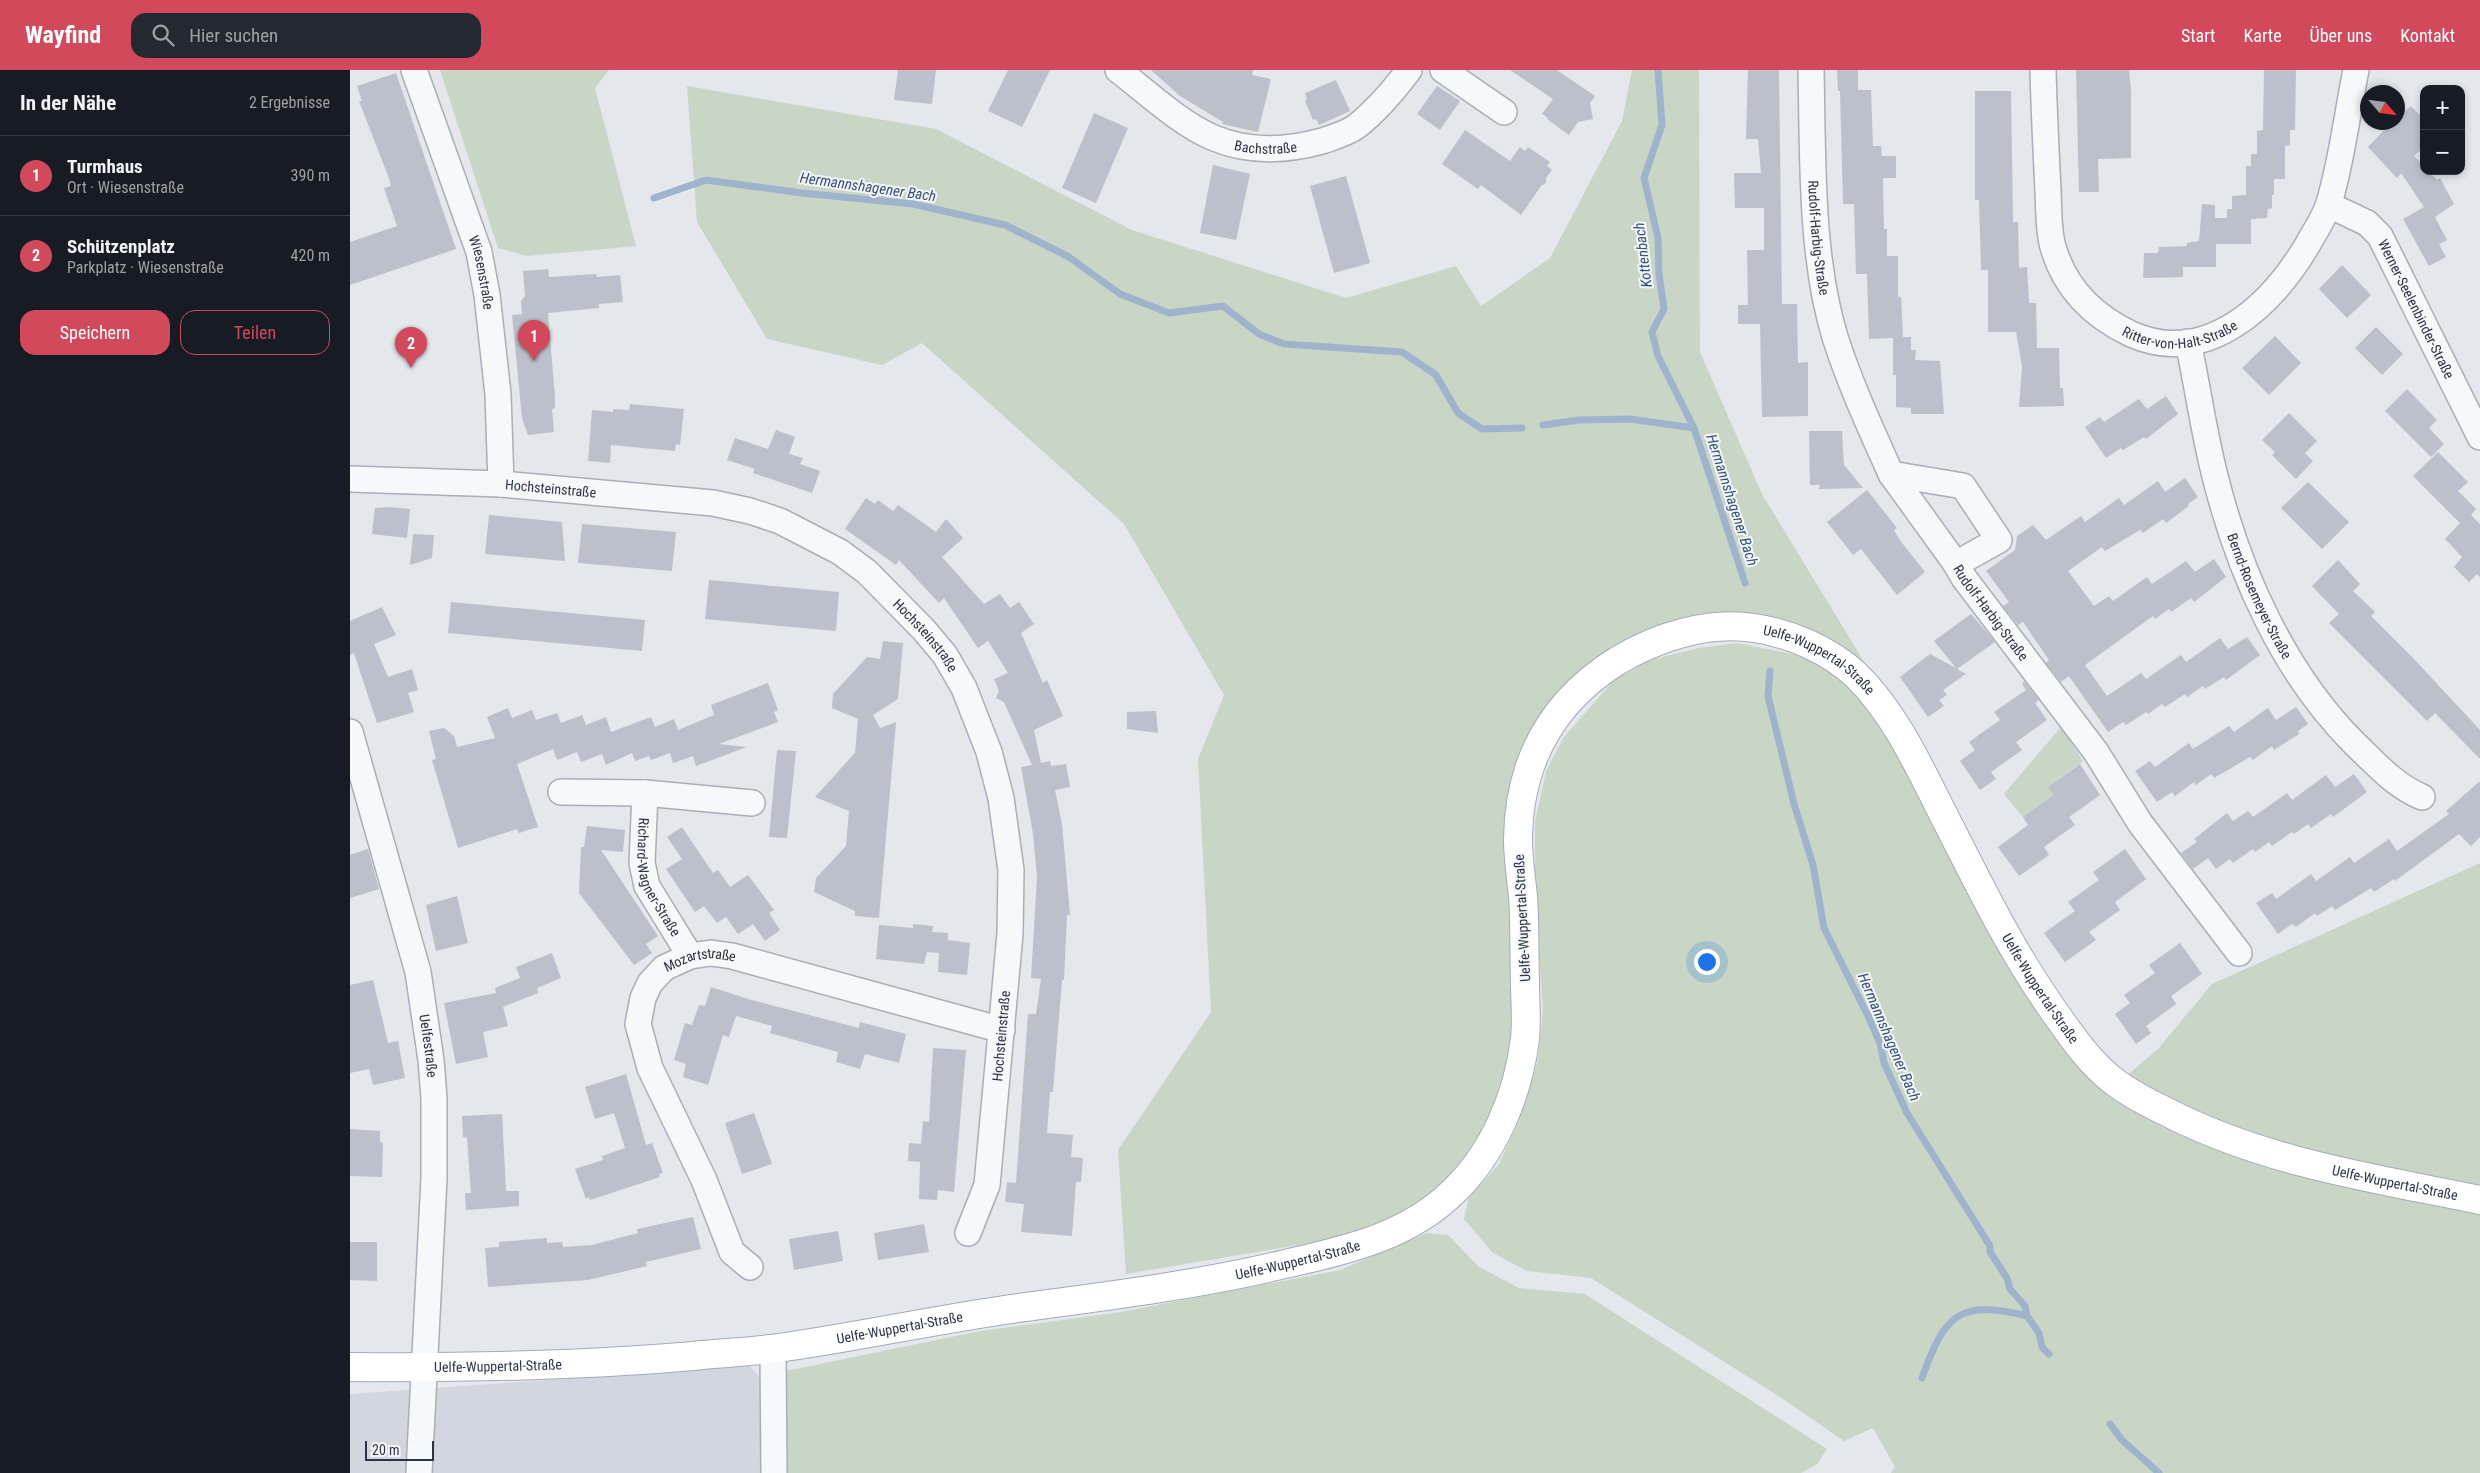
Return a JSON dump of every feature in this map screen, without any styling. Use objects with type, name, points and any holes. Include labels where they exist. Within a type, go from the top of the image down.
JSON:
[{"type":"main road","name":"Uelfe-Wuppertal-Straße","points":[[350,1367],[426,1368],[623,1362],[773,1349],[985,1313],[1118,1296],[1230,1278],[1363,1244],[1402,1228],[1436,1208],[1470,1175],[1489,1146],[1509,1102],[1520,1062],[1526,1018],[1523,902],[1518,847],[1519,820],[1523,792],[1538,747],[1555,716],[1566,702],[1580,687],[1605,669],[1632,653],[1656,642],[1705,628],[1752,628],[1792,638],[1839,661],[1861,682],[1887,713],[1928,783],[2009,944],[2034,983],[2087,1056],[2116,1083],[2132,1094],[2203,1130],[2251,1149],[2300,1162],[2480,1200]]},
{"type":"street","name":"Wiesenstraße","points":[[414,70],[479,252],[487,295],[498,394],[501,484]]},
{"type":"street","name":"Bachstraße","points":[[1118,70],[1183,120],[1214,138],[1239,146],[1273,150],[1308,145],[1336,137],[1356,127],[1392,93],[1409,70]]},
{"type":"street","points":[[1443,70],[1504,112]]},
{"type":"street","name":"Rudolf-Harbig-Straße","points":[[1811,70],[1814,207],[1825,289],[1835,336],[1853,387],[1891,474],[1963,486],[1999,540],[1956,564],[1964,578],[2096,752],[2140,823],[2240,953]]},
{"type":"street","name":"Ritter-von-Halt-Straße","points":[[2043,70],[2052,247],[2081,302],[2114,326],[2141,338],[2159,343],[2188,342],[2213,336],[2239,323],[2272,295],[2296,264],[2329,205],[2356,70]]},
{"type":"street","name":"Werner-Seelenbinder-Straße","points":[[2329,205],[2366,223],[2380,236],[2480,437]]},
{"type":"street","name":"Bernd-Rosemeyer-Straße","points":[[2188,342],[2218,490],[2250,578],[2291,665],[2316,700],[2350,739],[2382,771],[2413,793],[2422,797]]},
{"type":"street","points":[[1891,474],[1956,564]]},
{"type":"street","name":"Hochsteinstraße","points":[[350,479],[501,484],[713,503],[780,521],[815,537],[867,572],[924,630],[945,655],[964,688],[989,752],[1001,798],[1011,870],[1010,934],[987,1185],[968,1233]]},
{"type":"street","name":"Uelfestraße","points":[[350,732],[354,760],[418,972],[431,1060],[434,1098],[434,1178],[426,1368],[419,1473]]},
{"type":"street","name":"Richard-Wagner-Straße","points":[[561,792],[645,793],[752,803]]},
{"type":"street","name":"Richard-Wagner-Straße","points":[[645,793],[642,863],[647,886],[690,956]]},
{"type":"street","name":"Mozartstraße","points":[[750,1267],[732,1252],[704,1180],[650,1068],[638,1024],[643,998],[650,983],[664,968],[690,956],[711,953],[732,956],[1002,1030]]},
{"type":"street","points":[[773,1349],[774,1473]]},
{"type":"shaded area","points":[[750,1366],[768,1387],[766,1473],[350,1473],[350,1394]]},
{"type":"green space","points":[[440,70],[609,70],[595,88],[636,246],[527,256],[498,248]]},
{"type":"green space","points":[[1632,70],[1699,70],[1700,352],[1762,494],[1866,665],[1830,642],[1704,622],[1548,712],[1514,905],[1512,1057],[1486,1135],[1436,1191],[1364,1234],[1126,1274],[1118,1150],[1211,1012],[1198,759],[1224,695],[1124,524],[922,343],[882,365],[767,339],[697,222],[687,86],[936,129],[1132,230],[1346,298],[1456,266],[1481,306],[1550,258],[1622,121]]},
{"type":"green space","points":[[1737,643],[1798,655],[1829,670],[1867,698],[2111,1089],[2480,1209],[2480,1473],[1891,1473],[1895,1467],[1873,1428],[1844,1441],[1783,1399],[1591,1278],[1527,1271],[1493,1253],[1464,1219],[1469,1197],[1499,1164],[1519,1121],[1538,1060],[1543,1010],[1535,902],[1535,822],[1546,771],[1564,737],[1614,680],[1650,660],[1699,648]]},
{"type":"green space","points":[[2061,727],[2083,761],[2048,787],[2053,795],[2023,817],[2004,794]]},
{"type":"green space","points":[[2480,863],[2480,1189],[2251,1140],[2124,1078],[2158,1049],[2212,984]]},
{"type":"green space","points":[[1427,1233],[1448,1235],[1479,1267],[1519,1288],[1585,1294],[1827,1449],[1817,1464],[1801,1473],[783,1473],[786,1371],[980,1331],[1121,1312],[1340,1270]]},
{"type":"building","points":[[898,70],[936,70],[932,104],[894,100]]},
{"type":"building","points":[[1008,70],[1050,70],[1022,127],[988,111]]},
{"type":"building","points":[[1151,70],[1253,70],[1252,75],[1271,79],[1258,132],[1222,124],[1223,122],[1180,96]]},
{"type":"building","points":[[1510,70],[1557,70],[1595,96],[1590,103],[1593,119],[1578,122],[1569,135],[1542,114],[1553,99]]},
{"type":"building","points":[[1748,70],[1779,70],[1782,304],[1797,304],[1798,363],[1808,362],[1808,416],[1762,417],[1760,324],[1738,324],[1738,305],[1748,305],[1747,250],[1764,250],[1764,208],[1735,208],[1734,173],[1761,173],[1758,139],[1746,139]]},
{"type":"building","points":[[1837,70],[1858,70],[1858,90],[1871,90],[1873,146],[1881,146],[1882,156],[1896,156],[1896,178],[1883,178],[1884,229],[1887,229],[1887,256],[1898,256],[1898,297],[1901,297],[1903,337],[1911,337],[1911,350],[1916,350],[1915,360],[1940,361],[1944,414],[1911,414],[1911,408],[1896,407],[1896,375],[1893,375],[1893,338],[1869,339],[1867,274],[1856,274],[1854,204],[1843,204],[1840,91],[1838,91]]},
{"type":"building","points":[[2076,70],[2129,70],[2131,91],[2131,158],[2098,159],[2099,192],[2079,192]]},
{"type":"building","points":[[2264,70],[2296,70],[2295,130],[2290,130],[2290,145],[2285,146],[2285,179],[2274,179],[2272,208],[2268,209],[2267,218],[2251,219],[2251,244],[2216,244],[2216,267],[2183,267],[2183,277],[2143,278],[2144,253],[2158,253],[2159,247],[2187,246],[2187,243],[2199,241],[2202,204],[2215,205],[2215,218],[2227,218],[2227,209],[2232,209],[2232,196],[2246,195],[2246,166],[2251,166],[2251,154],[2257,154],[2257,131],[2263,130]]},
{"type":"building","points":[[396,73],[456,249],[350,285],[350,242],[397,226],[384,188],[391,186],[390,181],[359,101],[362,101],[357,86]]},
{"type":"building","points":[[1336,80],[1350,111],[1319,125],[1316,119],[1313,120],[1305,101],[1307,99],[1305,93]]},
{"type":"building","points":[[1437,86],[1460,101],[1440,130],[1417,114]]},
{"type":"building","points":[[1975,91],[2011,91],[2013,222],[2018,222],[2019,268],[2027,267],[2029,303],[2036,303],[2037,348],[2059,348],[2060,388],[2063,388],[2064,406],[2019,407],[2022,366],[2016,332],[1988,332],[1988,270],[1981,270],[1979,200],[1975,200]]},
{"type":"building","points":[[2411,106],[2420,115],[2420,151],[2414,156],[2420,162],[2420,175],[2432,175],[2437,180],[2440,178],[2454,204],[2435,217],[2447,240],[2439,244],[2446,257],[2429,266],[2403,219],[2424,207],[2401,173],[2397,178],[2368,147],[2384,130],[2405,130],[2405,111]]},
{"type":"building","points":[[1094,113],[1128,128],[1096,203],[1062,188]]},
{"type":"building","points":[[1465,130],[1510,161],[1520,147],[1525,151],[1528,147],[1550,162],[1547,166],[1552,170],[1546,178],[1546,183],[1541,186],[1521,215],[1481,185],[1478,189],[1442,164]]},
{"type":"building","points":[[1213,165],[1250,174],[1236,240],[1200,233]]},
{"type":"building","points":[[1346,176],[1370,263],[1334,273],[1310,186]]},
{"type":"building","points":[[2342,265],[2371,295],[2347,318],[2319,289]]},
{"type":"building","points":[[548,269],[549,277],[596,274],[597,277],[620,275],[623,302],[599,304],[599,308],[548,313],[555,397],[555,408],[552,409],[554,432],[528,435],[522,418],[512,315],[522,314],[521,301],[525,296],[523,271]]},
{"type":"building","points":[[2376,327],[2403,354],[2382,375],[2355,348]]},
{"type":"building","points":[[2275,336],[2301,363],[2269,395],[2242,368]]},
{"type":"building","points":[[2407,389],[2437,420],[2429,428],[2444,444],[2431,457],[2385,411]]},
{"type":"building","points":[[2166,396],[2178,414],[2146,439],[2144,437],[2106,458],[2085,427],[2100,417],[2104,422],[2139,399],[2147,409]]},
{"type":"building","points":[[630,404],[684,409],[680,445],[676,444],[675,451],[611,445],[610,463],[588,461],[592,410],[613,412],[613,409],[629,410]]},
{"type":"building","points":[[2289,413],[2317,441],[2305,453],[2313,461],[2296,479],[2272,455],[2275,452],[2262,440]]},
{"type":"building","points":[[776,430],[795,437],[789,454],[803,458],[800,464],[820,471],[812,493],[753,473],[755,469],[727,460],[735,438],[768,449]]},
{"type":"building","points":[[1809,431],[1842,431],[1844,465],[1863,488],[1819,489],[1820,485],[1810,485]]},
{"type":"building","points":[[2438,452],[2468,482],[2458,491],[2476,509],[2471,515],[2480,524],[2480,577],[2477,574],[2469,582],[2454,567],[2462,557],[2445,539],[2460,523],[2413,476]]},
{"type":"building","points":[[2185,478],[2198,497],[2188,504],[2189,506],[2166,523],[2163,519],[2143,533],[2140,530],[2105,551],[2102,547],[2068,571],[2094,606],[2109,596],[2113,601],[2147,577],[2152,584],[2186,561],[2195,572],[2214,559],[2226,577],[2194,602],[2191,598],[2171,612],[2169,609],[2155,619],[2153,616],[2085,665],[2107,696],[2141,673],[2146,679],[2181,655],[2186,662],[2220,638],[2228,649],[2247,637],[2260,655],[2226,680],[2224,677],[2205,689],[2203,686],[2187,697],[2185,694],[2165,707],[2162,704],[2148,714],[2146,712],[2126,725],[2123,722],[2108,732],[2069,676],[2061,682],[2046,663],[2049,660],[2023,622],[2018,625],[2003,606],[2009,602],[1986,571],[2015,550],[2017,536],[2033,525],[2046,540],[2081,516],[2085,522],[2119,498],[2124,505],[2158,481],[2165,492]]},
{"type":"building","points":[[2308,482],[2349,522],[2322,549],[2281,508]]},
{"type":"building","points":[[1867,490],[1897,528],[1894,530],[1899,539],[1925,572],[1897,595],[1861,549],[1853,555],[1827,522]]},
{"type":"building","points":[[866,498],[875,504],[878,500],[893,511],[898,505],[936,532],[946,519],[963,538],[942,557],[984,604],[1000,594],[1010,608],[1019,602],[1034,624],[1021,633],[1043,683],[1047,680],[1063,716],[1034,730],[1041,763],[1050,761],[1051,766],[1066,764],[1070,787],[1055,790],[1062,824],[1070,915],[1067,915],[1064,980],[1062,980],[1053,1092],[1050,1092],[1047,1133],[1073,1135],[1071,1157],[1083,1158],[1081,1182],[1076,1182],[1072,1236],[1021,1232],[1024,1204],[1005,1202],[1007,1182],[1016,1183],[1028,1014],[1036,1014],[1041,979],[1031,978],[1037,877],[1033,834],[1021,767],[1032,765],[1004,702],[996,698],[999,691],[994,679],[1008,673],[988,641],[978,648],[944,598],[939,603],[899,560],[896,565],[845,529]]},
{"type":"building","points":[[375,508],[410,509],[407,538],[372,534]]},
{"type":"building","points":[[489,515],[562,522],[565,561],[485,554]]},
{"type":"building","points":[[582,524],[676,532],[672,571],[578,563]]},
{"type":"building","points":[[413,534],[434,535],[432,558],[410,565]]},
{"type":"building","points":[[2338,560],[2360,584],[2353,591],[2375,612],[2371,616],[2480,730],[2480,759],[2435,713],[2427,721],[2329,623],[2339,614],[2312,586]]},
{"type":"building","points":[[709,580],[839,592],[836,631],[705,619]]},
{"type":"building","points":[[451,602],[645,620],[642,651],[448,633]]},
{"type":"building","points":[[382,607],[396,635],[374,644],[388,677],[412,669],[418,690],[408,693],[414,712],[377,723],[354,653],[350,655],[350,621]]},
{"type":"building","points":[[1971,614],[1995,642],[1957,669],[1966,674],[1943,690],[1947,695],[1939,700],[1944,706],[1928,717],[1900,677],[1930,654],[1956,668],[1934,641]]},
{"type":"building","points":[[883,641],[903,643],[898,699],[873,715],[880,728],[896,722],[879,918],[855,916],[855,911],[814,892],[816,878],[846,846],[849,811],[815,797],[855,753],[858,719],[832,708],[833,694],[867,657],[880,659]]},
{"type":"building","points":[[2024,681],[2039,700],[2035,703],[2047,720],[2016,742],[2022,750],[1991,772],[1996,779],[1980,790],[1960,761],[1975,750],[1969,742],[2000,720],[1994,712],[2026,690],[2022,684]]},
{"type":"building","points":[[768,683],[778,710],[774,712],[778,722],[719,744],[747,747],[696,766],[693,756],[673,763],[670,753],[651,760],[649,756],[635,761],[632,753],[606,765],[602,754],[581,762],[577,752],[557,760],[553,749],[517,764],[538,827],[519,833],[517,829],[458,848],[432,760],[436,759],[429,731],[444,728],[454,736],[457,747],[495,738],[487,717],[508,708],[512,718],[532,710],[536,720],[557,713],[561,723],[582,715],[586,725],[606,717],[611,732],[651,717],[655,727],[674,719],[678,730],[714,715],[711,705]]},
{"type":"building","points":[[2296,707],[2308,724],[2298,731],[2299,734],[2274,750],[2272,746],[2253,760],[2250,757],[2214,778],[2211,774],[2196,785],[2194,782],[2175,796],[2172,792],[2157,802],[2135,771],[2150,761],[2155,767],[2189,743],[2193,749],[2229,726],[2234,732],[2268,708],[2276,720]]},
{"type":"building","points":[[1156,711],[1158,733],[1127,729],[1127,712]]},
{"type":"building","points":[[777,750],[796,751],[787,838],[769,837]]},
{"type":"building","points":[[2080,764],[2100,795],[2069,817],[2075,825],[2044,847],[2049,855],[2019,876],[1998,847],[2028,825],[2023,817],[2053,795],[2048,787]]},
{"type":"building","points":[[2354,774],[2367,792],[2333,817],[2331,814],[2311,828],[2308,824],[2294,834],[2292,832],[2272,846],[2269,842],[2255,852],[2253,849],[2233,863],[2230,859],[2216,869],[2208,858],[2193,869],[2181,853],[2197,842],[2194,839],[2227,813],[2233,821],[2248,811],[2253,817],[2287,793],[2292,800],[2326,775],[2335,787]]},
{"type":"building","points":[[2480,781],[2480,837],[2471,846],[2459,834],[2395,881],[2394,879],[2374,892],[2371,888],[2335,910],[2332,906],[2317,916],[2315,913],[2296,927],[2292,924],[2278,934],[2256,903],[2272,893],[2276,899],[2311,874],[2316,881],[2350,857],[2354,863],[2389,839],[2397,851],[2449,814],[2446,811]]},
{"type":"building","points":[[587,826],[625,830],[623,852],[601,850],[658,936],[646,944],[652,953],[634,965],[579,893],[581,847],[584,847]]},
{"type":"building","points":[[682,827],[713,873],[718,870],[730,887],[748,875],[774,910],[769,913],[780,930],[765,941],[753,924],[738,934],[726,917],[717,923],[704,906],[695,912],[666,869],[682,859],[667,837]]},
{"type":"building","points":[[368,849],[379,889],[350,898],[350,855]]},
{"type":"building","points":[[2125,849],[2146,879],[2115,902],[2120,910],[2089,932],[2096,940],[2065,962],[2044,933],[2075,911],[2068,902],[2099,880],[2093,872]]},
{"type":"building","points":[[457,896],[468,943],[436,951],[426,905]]},
{"type":"building","points":[[913,924],[933,926],[932,932],[948,933],[948,940],[970,943],[967,975],[938,972],[939,953],[927,952],[924,964],[876,959],[879,925],[913,928]]},
{"type":"building","points":[[2180,943],[2202,974],[2171,996],[2176,1004],[2146,1026],[2151,1033],[2136,1044],[2115,1014],[2130,1003],[2124,995],[2155,973],[2149,965]]},
{"type":"building","points":[[552,953],[561,978],[537,988],[538,993],[503,1007],[508,1026],[483,1032],[488,1057],[456,1064],[444,1003],[496,993],[495,988],[520,978],[516,967]]},
{"type":"building","points":[[373,980],[388,1043],[398,1041],[405,1078],[373,1085],[369,1069],[350,1073],[350,985]]},
{"type":"building","points":[[711,987],[748,999],[859,1028],[860,1022],[906,1034],[899,1063],[865,1054],[860,1069],[836,1062],[838,1052],[770,1033],[772,1026],[736,1016],[729,1037],[723,1035],[708,1085],[683,1077],[686,1064],[674,1060],[685,1023],[692,1025],[699,1005],[705,1006]]},
{"type":"building","points":[[933,1048],[966,1050],[954,1192],[938,1190],[937,1200],[919,1199],[920,1162],[908,1161],[909,1143],[921,1144],[923,1121],[929,1122]]},
{"type":"building","points":[[626,1074],[646,1145],[652,1143],[663,1173],[659,1174],[660,1177],[590,1200],[589,1197],[586,1199],[575,1169],[603,1160],[602,1156],[625,1148],[614,1113],[595,1119],[585,1087]]},
{"type":"building","points":[[754,1113],[772,1164],[742,1174],[725,1123]]},
{"type":"building","points":[[502,1114],[506,1191],[519,1191],[519,1206],[466,1210],[465,1193],[471,1193],[467,1138],[463,1137],[462,1116]]},
{"type":"building","points":[[350,1129],[380,1131],[380,1142],[383,1143],[382,1177],[350,1176]]},
{"type":"building","points":[[693,1217],[701,1249],[646,1262],[647,1266],[588,1280],[488,1287],[485,1248],[499,1247],[499,1242],[547,1238],[547,1243],[562,1242],[563,1247],[592,1245],[638,1233],[637,1229]]},
{"type":"building","points":[[924,1224],[929,1252],[878,1260],[874,1233]]},
{"type":"building","points":[[838,1231],[843,1261],[794,1270],[789,1239]]},
{"type":"building","points":[[350,1242],[377,1242],[377,1281],[350,1280]]},
{"type":"waterway","name":"Kottenbach","points":[[1658,70],[1662,125],[1644,178],[1658,238],[1659,274],[1664,309],[1652,332],[1658,356],[1694,428]]},
{"type":"waterway","name":"Hermannshagener Bach","points":[[654,198],[706,180],[802,193],[913,204],[1005,225],[1069,257],[1120,294],[1169,313],[1223,306],[1259,334],[1284,344],[1402,352],[1436,375],[1458,413],[1482,429],[1522,428]]},
{"type":"waterway","name":"Hermannshagener Bach","points":[[1543,425],[1579,420],[1630,419],[1694,428],[1745,583]]},
{"type":"waterway","name":"Hermannshagener Bach","points":[[1770,671],[1768,696],[1794,804],[1813,865],[1824,928],[1869,1018],[1880,1043],[1884,1063],[1907,1113],[1990,1246],[1990,1252],[2007,1278],[2010,1289],[2025,1306],[2027,1316],[2039,1333],[2042,1347],[2049,1354]]},
{"type":"waterway","points":[[1922,1378],[1939,1339],[1947,1326],[1958,1317],[1970,1311],[1985,1310],[2004,1311],[2027,1316]]},
{"type":"waterway","name":"Hermannshagener Bach","points":[[2110,1424],[2122,1440],[2159,1473]]},
{"type":"place","name":"Turmhaus","points":[[534,361]]},
{"type":"place","name":"Schützenplatz","points":[[411,368]]}]
